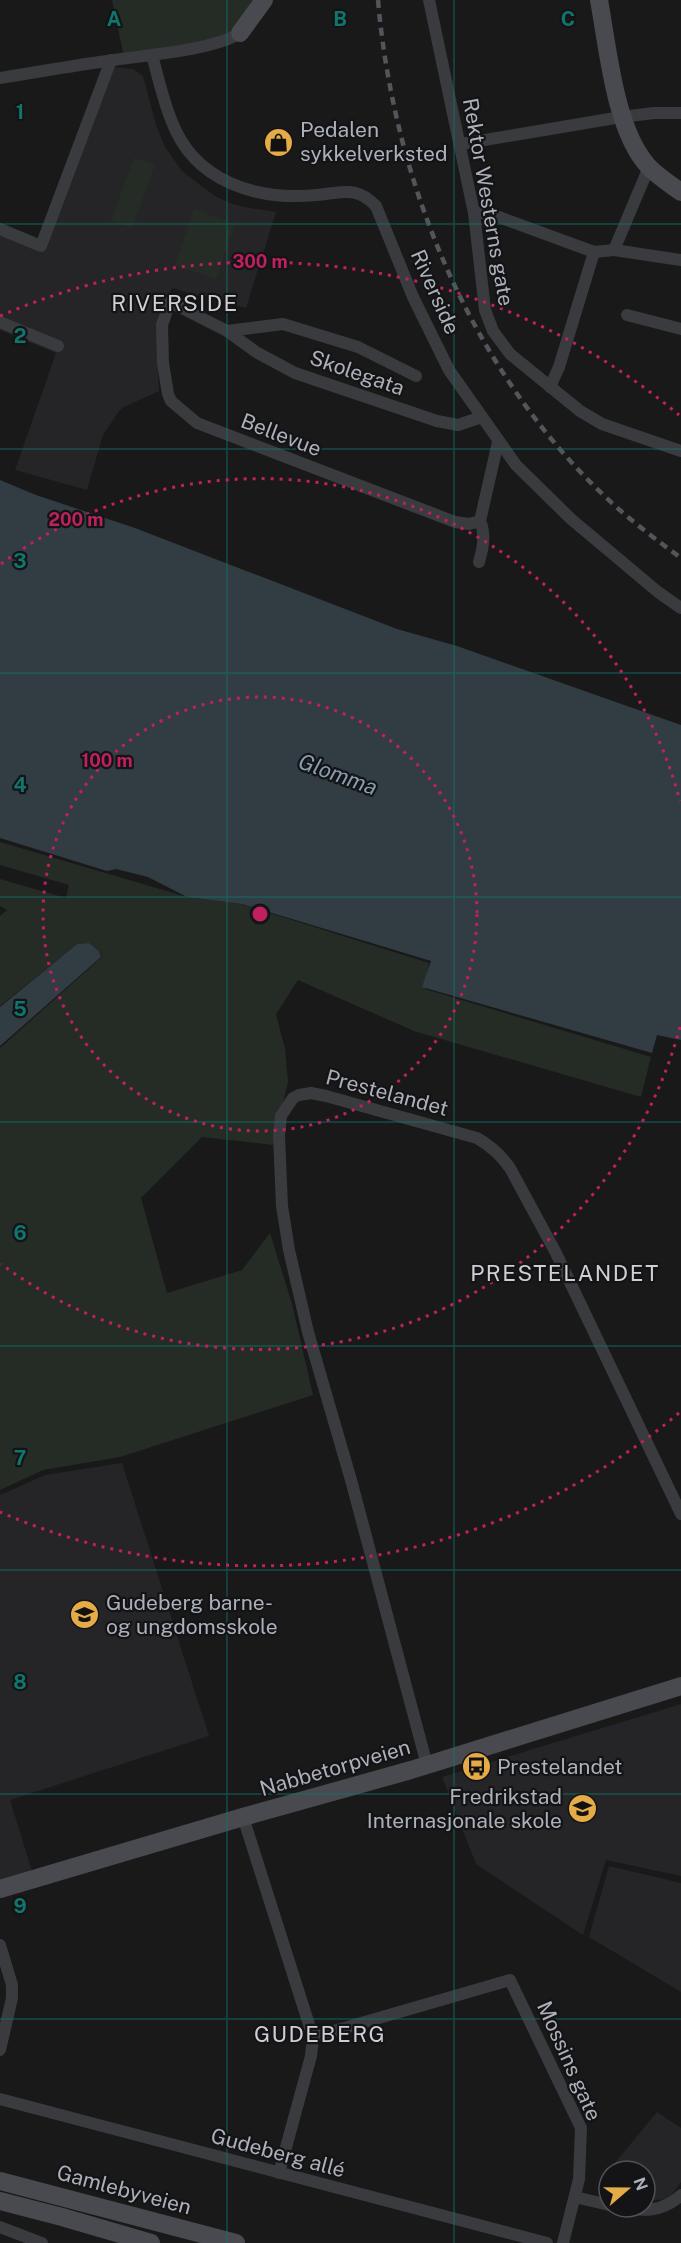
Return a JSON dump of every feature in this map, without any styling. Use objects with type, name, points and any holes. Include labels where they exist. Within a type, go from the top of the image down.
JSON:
[{"type":"street","points":[[0,78],[152,55],[219,42],[240,33],[264,0]]},
{"type":"street","name":"Rektor Westerns gate","points":[[429,0],[474,213],[484,310],[493,331],[510,354],[580,411],[602,424],[681,451]]},
{"type":"street","points":[[599,0],[621,117],[633,145],[649,167],[681,192]]},
{"type":"street","name":"Riverside","points":[[152,55],[172,123],[192,157],[226,183],[258,194],[276,196],[357,191],[367,196],[376,206],[413,297],[449,370],[498,442],[516,465],[567,516],[658,592],[681,608]]},
{"type":"street","points":[[0,229],[41,246],[111,60]]},
{"type":"street","points":[[461,144],[654,112],[681,113]]},
{"type":"street","points":[[614,250],[649,167]]},
{"type":"street","points":[[474,213],[488,213],[594,252],[614,250],[681,260]]},
{"type":"street","points":[[550,387],[559,367],[594,252]]},
{"type":"street","name":"Skolegata","points":[[170,302],[227,331],[256,352],[295,373],[448,424],[468,423],[483,417]]},
{"type":"street","name":"Bellevue","points":[[170,302],[162,325],[163,363],[168,394],[171,401],[197,423],[455,522],[469,524],[480,521]]},
{"type":"street","points":[[627,315],[681,329]]},
{"type":"street","points":[[0,322],[58,346]]},
{"type":"street","name":"Skolegata","points":[[227,331],[283,324],[358,347],[416,376]]},
{"type":"street","points":[[479,562],[483,546],[483,528],[480,521],[498,442]]},
{"type":"street","name":"Prestelandet","points":[[427,1765],[351,1480],[308,1332],[289,1250],[282,1206],[279,1136],[281,1116],[293,1098],[310,1093],[326,1096],[477,1137],[502,1157],[556,1253],[681,1514]]},
{"type":"street","name":"Nabbetorpveien","points":[[0,1889],[427,1765],[681,1686]]},
{"type":"street","points":[[243,1817],[313,2037],[311,2056],[279,2173]]},
{"type":"street","points":[[0,1945],[12,1985],[12,1998],[0,2050]]},
{"type":"street","name":"Mossins gate","points":[[313,2037],[510,1980],[581,2128],[579,2178],[563,2243]]},
{"type":"street","name":"Gudeberg allé","points":[[0,2099],[547,2243]]},
{"type":"street","name":"Gamlebyveien","points":[[0,2181],[236,2243]]},
{"type":"street","points":[[575,2197],[597,2202]]},
{"type":"street","points":[[657,2209],[679,2198]]},
{"type":"street","name":"Gamlebyveien","points":[[0,2201],[151,2243]]},
{"type":"street","points":[[0,2227],[42,2243]]},
{"type":"shaded area","points":[[112,0],[257,0],[225,38],[124,57]]},
{"type":"shaded area","points":[[113,67],[133,69],[143,76],[156,125],[165,147],[182,171],[215,196],[233,204],[276,212],[246,308],[172,288],[162,312],[157,348],[159,391],[119,411],[103,435],[87,490],[15,470],[56,353],[0,330],[0,234],[40,250]]},
{"type":"shaded area","points":[[134,158],[155,165],[132,228],[111,221]]},
{"type":"shaded area","points":[[194,209],[235,224],[216,279],[175,265]]},
{"type":"shaded area","points":[[0,842],[187,897],[241,904],[429,963],[425,989],[651,1057],[641,1097],[414,1031],[298,980],[276,1014],[285,1049],[288,1082],[273,1145],[202,1137],[141,1198],[167,1293],[242,1270],[270,1233],[292,1304],[313,1395],[120,1457],[43,1470],[0,1490],[0,1048],[102,957],[99,951],[89,943],[77,944],[0,1006],[0,916],[7,910],[0,906],[0,879],[66,898],[69,885],[0,865]]},
{"type":"shaded area","name":"Gudeberg barne- og ungdomsskole","points":[[122,1463],[209,1736],[10,1800],[32,1871],[0,1880],[0,1495],[45,1475]]},
{"type":"shaded area","points":[[681,1704],[681,1876],[606,1860],[583,1935],[476,1864],[442,1777]]},
{"type":"shaded area","points":[[609,1866],[681,1883],[681,1992],[589,1937]]},
{"type":"shaded area","points":[[657,2112],[681,2128],[681,2182],[668,2199],[657,2200],[657,2159],[618,2159]]},
{"type":"water","name":"Glomma","points":[[0,480],[36,495],[135,528],[397,629],[457,646],[681,725],[681,1040],[657,1035],[652,1053],[422,987],[431,961],[242,904],[187,897],[148,877],[116,869],[107,871],[0,838]]},
{"type":"water","points":[[89,943],[99,951],[101,957],[0,1046],[0,1007],[77,944]]},
{"type":"railway","points":[[378,0],[387,70],[402,139],[423,208],[449,274],[482,338],[520,398],[564,454],[613,504],[681,558]]},
{"type":"place","name":"Pedalen sykkelverksted","points":[[279,142]]},
{"type":"place","name":"Gudeberg barne- og ungdomsskole","points":[[85,1615]]},
{"type":"place","name":"Prestelandet","points":[[476,1767]]},
{"type":"place","name":"Fredrikstad Internasjonale skole","points":[[583,1809]]},
{"type":"district","name":"RIVERSIDE","points":[[175,303]]},
{"type":"district","name":"PRESTELANDET","points":[[565,1273]]},
{"type":"district","name":"GUDEBERG","points":[[320,2034]]}]
